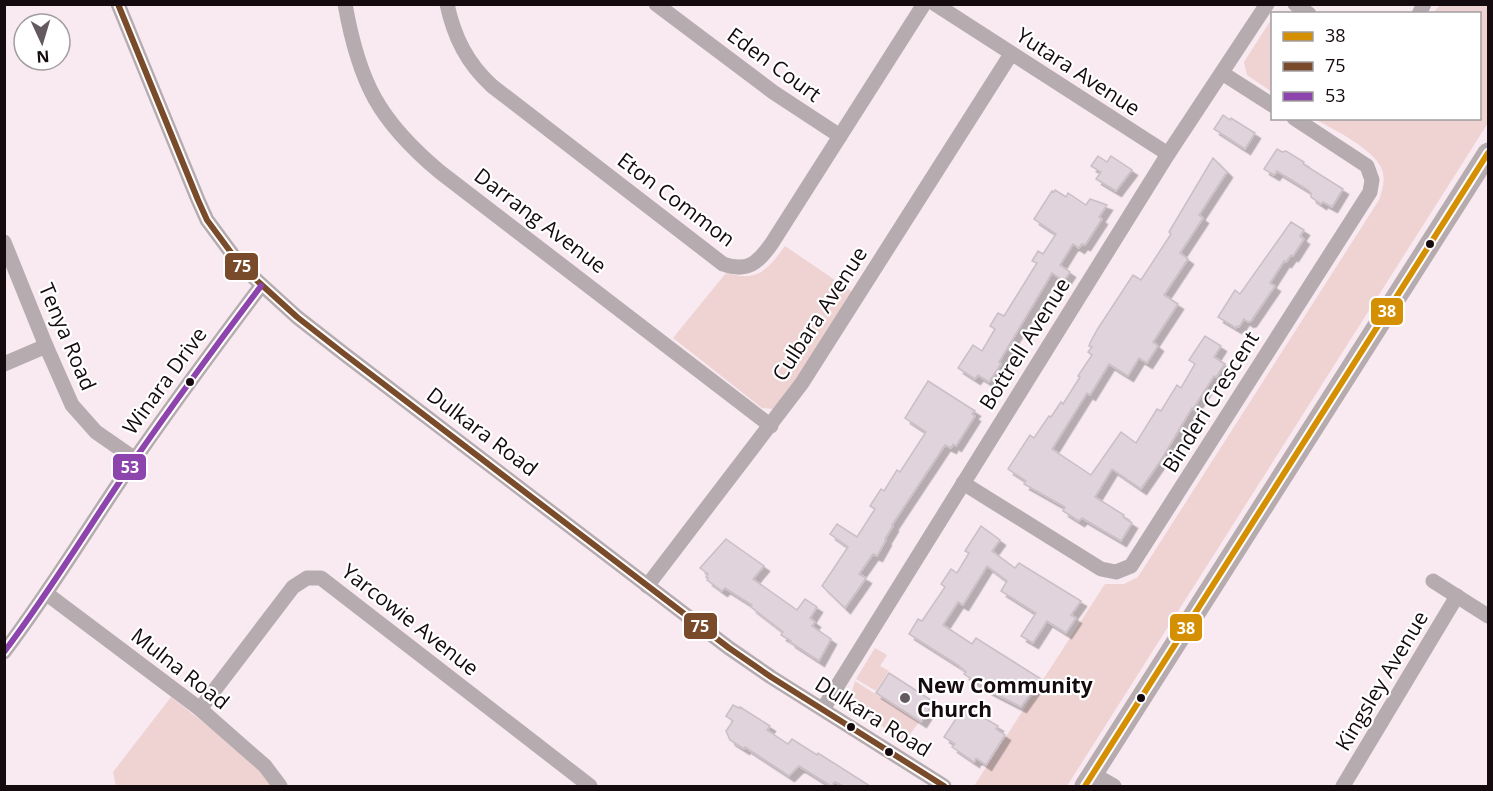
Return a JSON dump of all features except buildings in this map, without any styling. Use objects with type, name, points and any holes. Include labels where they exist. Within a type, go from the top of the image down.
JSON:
[{"type":"main road","points":[[1089,780],[1488,153]]},
{"type":"street","name":"Dulkara Road","points":[[118,4],[207,220],[241,266],[261,286],[343,353],[647,586],[771,677],[938,785]]},
{"type":"street","name":"Darrang Avenue","points":[[345,4],[353,47],[367,85],[396,131],[408,144],[440,172],[771,426]]},
{"type":"street","name":"Eton Common","points":[[447,4],[456,38],[473,68],[481,76],[703,249],[729,266],[742,267],[759,261],[924,4]]},
{"type":"street","name":"Eden Court","points":[[656,4],[773,92],[840,136]]},
{"type":"street","name":"Yutara Avenue","points":[[935,4],[1168,154]]},
{"type":"street","name":"Bottrell Avenue","points":[[823,709],[1168,154],[1267,4]]},
{"type":"street","name":"Culbara Avenue","points":[[647,586],[802,383],[1011,54]]},
{"type":"street","points":[[1222,73],[1271,104]]},
{"type":"street","name":"Binderi Crescent","points":[[963,483],[1101,569],[1116,572],[1131,566],[1370,192],[1372,180],[1367,166],[1297,120]]},
{"type":"street","name":"Tenya Road","points":[[4,242],[66,393],[79,415],[96,432],[135,459]]},
{"type":"street","name":"Winara Drive","points":[[4,652],[47,594],[135,459],[261,286]]},
{"type":"street","points":[[4,364],[46,346]]},
{"type":"street","name":"Yarcowie Avenue","points":[[200,709],[293,587],[307,578],[321,578],[590,786]]},
{"type":"street","points":[[1433,581],[1488,616]]},
{"type":"street","name":"Mulna Road","points":[[47,594],[200,709],[265,766],[280,786]]},
{"type":"street","name":"Kingsley Avenue","points":[[1343,786],[1457,596]]},
{"type":"street","points":[[1089,780],[1114,786]]},
{"type":"shaded area","points":[[1440,5],[1488,5],[1488,123],[1067,786],[974,786],[1105,584],[1124,584],[1138,577],[1379,200],[1384,180],[1380,165],[1365,149],[1317,120],[1481,120],[1481,12],[1434,12]]},
{"type":"shaded area","points":[[1271,22],[1271,91],[1247,75],[1244,62]]},
{"type":"shaded area","points":[[785,246],[854,293],[784,401],[774,409],[762,408],[673,338],[726,273],[754,275],[767,268]]},
{"type":"shaded area","points":[[875,648],[887,655],[880,666],[889,671],[876,691],[856,679]]},
{"type":"shaded area","points":[[855,681],[919,722],[905,741],[858,711],[850,698]]},
{"type":"shaded area","points":[[171,697],[257,764],[274,786],[116,786],[113,772]]},
{"type":"transit line","name":"75","points":[[118,4],[207,220],[241,266],[297,317],[729,648],[944,786]]},
{"type":"transit line","name":"38","points":[[1085,786],[1488,153]]},
{"type":"transit line","name":"53","points":[[4,652],[150,437],[261,286]]},
{"type":"place","name":"New Community Church","points":[[905,698]]}]
